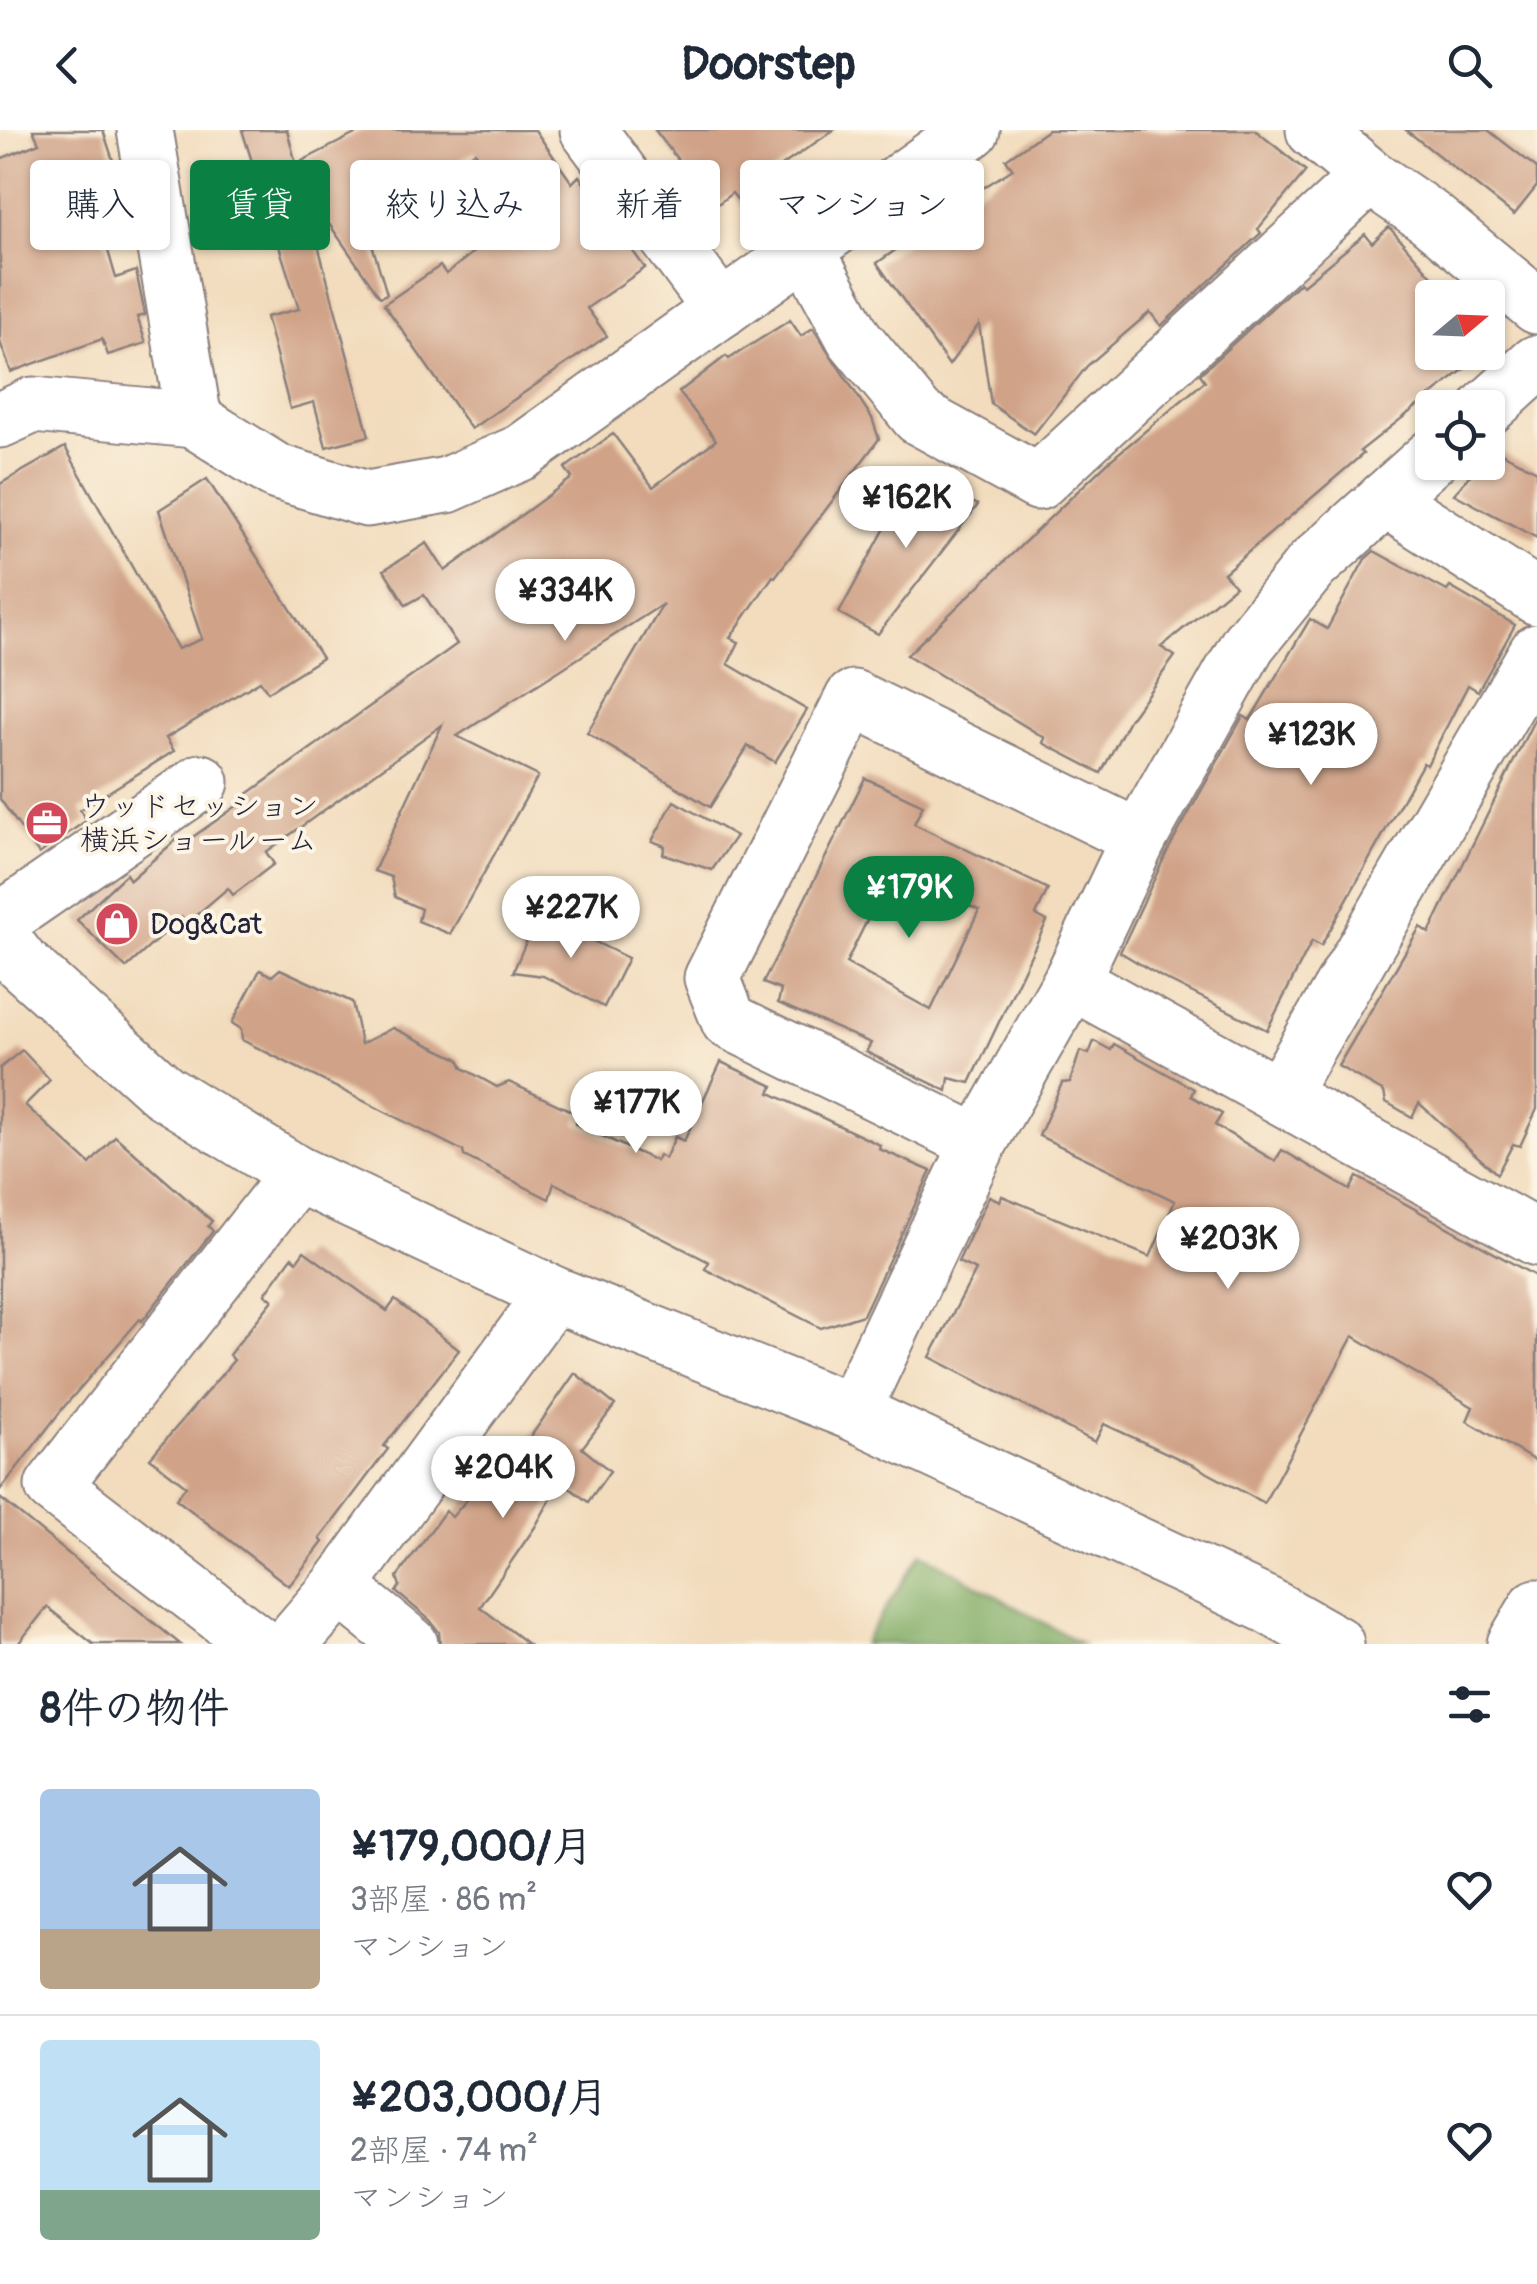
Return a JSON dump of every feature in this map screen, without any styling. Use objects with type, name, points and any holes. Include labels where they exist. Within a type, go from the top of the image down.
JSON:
[{"type":"street","points":[[146,130],[194,420]]},
{"type":"street","points":[[588,130],[720,310]]},
{"type":"street","points":[[930,160],[972,130]]},
{"type":"street","points":[[1314,130],[1537,306]]},
{"type":"street","points":[[807,250],[854,338],[919,417],[1038,482],[1369,176]]},
{"type":"street","points":[[0,420],[33,405],[194,420],[278,472],[367,499],[447,485],[522,452],[805,250]]},
{"type":"street","points":[[1505,392],[1537,363]]},
{"type":"street","points":[[852,1412],[979,1143],[1071,982],[1139,838],[1248,644],[1312,565],[1415,473]]},
{"type":"street","points":[[1386,499],[1537,598]]},
{"type":"street","points":[[1280,1094],[1537,652]]},
{"type":"street","points":[[979,1143],[729,1021],[712,978],[853,698],[1139,838]]},
{"type":"street","points":[[201,782],[5,950],[163,1091],[297,1174],[553,1294],[852,1412],[1268,1606],[1336,1644]]},
{"type":"street","points":[[1071,982],[1537,1238]]},
{"type":"street","points":[[258,1644],[54,1486],[297,1174]]},
{"type":"street","points":[[290,1644],[339,1587],[553,1294]]},
{"type":"street","points":[[339,1587],[410,1644]]},
{"type":"street","points":[[1516,1644],[1537,1607]]},
{"type":"green space","points":[[921,1553],[1081,1644],[863,1644]]},
{"type":"building","points":[[33,130],[103,130],[113,160],[30,160],[30,250],[108,250],[116,278],[136,271],[145,315],[137,317],[146,343],[108,355],[102,339],[11,372],[0,342],[0,159],[39,143]]},
{"type":"building","points":[[242,130],[287,130],[295,160],[252,160]]},
{"type":"building","points":[[363,130],[535,130],[556,160],[481,160],[475,152],[459,160],[350,160],[350,250],[374,250],[387,294],[380,297],[330,225],[330,160],[304,160]]},
{"type":"building","points":[[655,130],[834,130],[790,160],[740,160],[740,203],[732,193],[720,202],[720,160],[678,160]]},
{"type":"building","points":[[1048,130],[1255,130],[1306,171],[1258,229],[1261,233],[1161,326],[1150,312],[1087,366],[1034,434],[991,404],[979,324],[949,365],[877,263],[895,250],[984,250],[984,187],[1013,169],[1006,159]]},
{"type":"building","points":[[1406,130],[1488,130],[1537,168],[1537,186],[1514,215]]},
{"type":"building","points":[[560,166],[572,183],[580,177],[580,250],[632,250],[645,268],[587,308],[607,336],[471,429],[384,304],[440,266],[446,274],[476,250],[560,250]]},
{"type":"building","points":[[1389,227],[1435,280],[1415,280],[1415,370],[1463,370],[1438,390],[1415,390],[1415,408],[1360,451],[1363,454],[1224,573],[1235,586],[1161,647],[1175,656],[1129,720],[1101,773],[1043,743],[1045,738],[907,655],[1107,463],[1205,381],[1200,374],[1300,282],[1303,285],[1365,234],[1372,243]]},
{"type":"building","points":[[280,250],[319,250],[369,436],[326,447],[314,402],[290,409],[266,317],[299,309]]},
{"type":"building","points":[[790,320],[801,336],[813,328],[872,418],[879,439],[730,638],[739,642],[728,664],[807,710],[775,762],[748,746],[710,807],[587,733],[663,604],[457,736],[538,776],[450,934],[418,921],[421,909],[395,897],[391,877],[374,871],[442,725],[266,852],[274,864],[233,895],[228,888],[187,923],[182,917],[126,968],[77,920],[126,874],[130,880],[176,840],[180,846],[457,644],[424,595],[406,605],[384,570],[427,543],[445,571],[572,478],[565,468],[613,434],[653,487],[716,440],[679,392],[726,356],[729,359]]},
{"type":"building","points":[[65,447],[178,649],[202,639],[159,510],[207,479],[322,658],[268,692],[260,681],[166,738],[174,751],[80,810],[87,820],[39,854],[0,799],[0,484]]},
{"type":"building","points":[[1505,455],[1537,471],[1537,538],[1454,494],[1466,480],[1505,480]]},
{"type":"building","points":[[915,473],[978,505],[878,634],[839,613]]},
{"type":"building","points":[[1374,551],[1447,591],[1450,587],[1515,625],[1478,691],[1468,685],[1427,765],[1423,763],[1321,946],[1312,941],[1267,1030],[1120,952],[1167,852],[1243,716],[1250,720],[1310,619],[1327,629],[1365,559]]},
{"type":"building","points":[[1537,714],[1537,1109],[1520,1146],[1513,1144],[1497,1174],[1419,1103],[1412,1117],[1386,1102],[1384,1092],[1338,1066],[1420,927],[1429,933]]},
{"type":"building","points":[[865,778],[923,805],[914,824],[1048,889],[1036,915],[1047,921],[970,1083],[949,1078],[947,1091],[866,1052],[871,1043],[778,1003],[781,990],[763,983]],"holes":[[[892,870],[979,910],[931,1010],[846,963]]]},
{"type":"building","points":[[674,801],[736,836],[712,870],[663,854],[665,846],[652,841]]},
{"type":"building","points":[[538,914],[628,958],[604,1007],[543,976],[513,972]]},
{"type":"building","points":[[280,969],[352,1002],[361,1044],[393,1028],[459,1059],[463,1068],[497,1087],[509,1082],[578,1114],[576,1124],[656,1161],[659,1155],[665,1159],[675,1137],[684,1141],[721,1062],[773,1086],[770,1093],[931,1171],[863,1315],[821,1328],[705,1269],[709,1262],[554,1183],[549,1199],[464,1156],[463,1151],[242,1040],[241,1029],[232,1023],[260,970],[272,976]]},
{"type":"building","points":[[1094,1041],[1111,1050],[1114,1044],[1194,1089],[1191,1096],[1222,1114],[1215,1125],[1275,1161],[1282,1150],[1350,1190],[1357,1177],[1537,1277],[1537,1462],[1467,1421],[1473,1407],[1353,1336],[1264,1503],[1104,1424],[1095,1442],[930,1357],[976,1270],[958,1262],[989,1196],[1000,1201],[1002,1196],[1150,1257],[1175,1201],[1039,1136],[1062,1083],[1070,1082],[1080,1051],[1089,1054]]},
{"type":"building","points":[[22,1050],[50,1080],[25,1105],[90,1164],[115,1136],[212,1221],[208,1226],[213,1231],[142,1321],[63,1408],[0,1490],[0,1068]]},
{"type":"building","points":[[304,1251],[387,1311],[395,1300],[459,1350],[384,1446],[388,1449],[289,1586],[176,1499],[186,1486],[150,1458],[234,1360],[229,1355],[273,1300],[265,1294],[292,1257],[297,1261]]},
{"type":"building","points":[[575,1373],[615,1405],[582,1448],[610,1471],[588,1502],[561,1481],[535,1527],[480,1607],[528,1644],[440,1644],[439,1632],[430,1620],[396,1592],[400,1586],[397,1577],[445,1511],[452,1517],[492,1470],[501,1479]]},
{"type":"building","points":[[0,1498],[180,1644],[93,1644],[47,1607],[18,1644],[0,1644]]},
{"type":"place","name":"ウッドセッション 横浜ショールーム","points":[[47,823]]},
{"type":"place","name":"Dog&Cat","points":[[117,924]]}]
